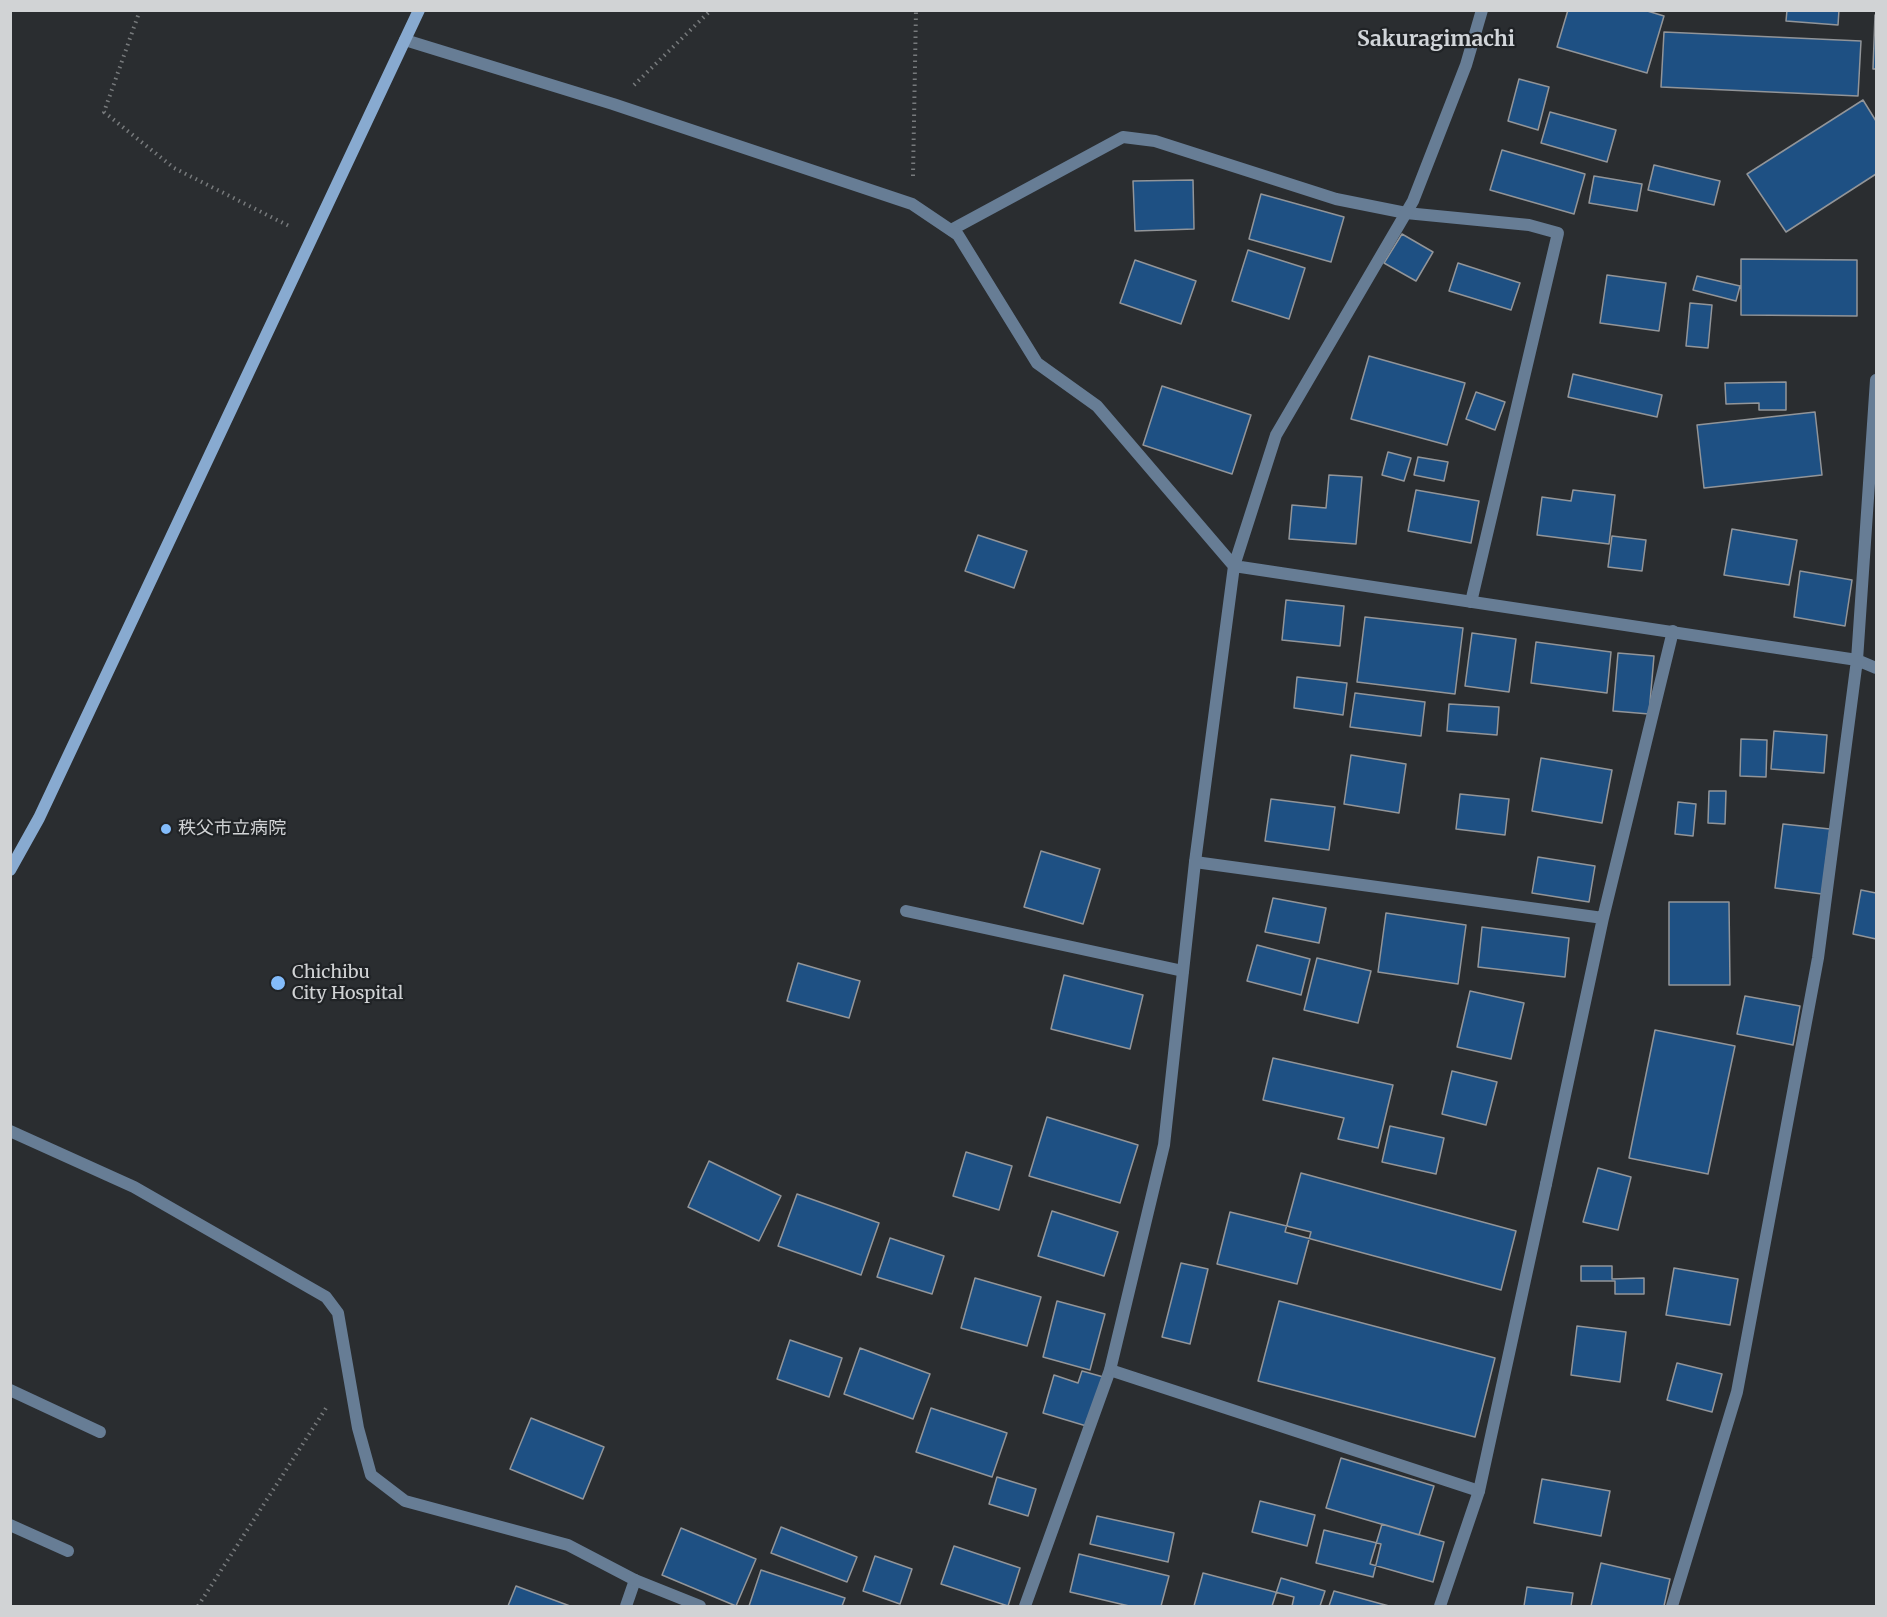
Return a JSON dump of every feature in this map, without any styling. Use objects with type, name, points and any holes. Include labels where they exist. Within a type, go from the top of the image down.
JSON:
[{"type":"street","points":[[10,870],[39,818],[419,10]]},
{"type":"street","points":[[1025,1606],[1110,1370],[1164,1145],[1195,862],[1234,566],[1276,435],[1413,201],[1466,65],[1482,10]]},
{"type":"street","points":[[405,40],[613,104],[912,204],[958,235],[1037,363],[1097,406],[1234,566],[1857,660],[1876,668]]},
{"type":"street","points":[[951,230],[1124,137],[1155,141],[1336,200],[1406,213],[1529,225],[1558,233],[1471,602]]},
{"type":"street","points":[[1672,1606],[1737,1392],[1818,958],[1857,660],[1876,381]]},
{"type":"street","points":[[1440,1606],[1479,1491],[1603,918],[1672,631]]},
{"type":"street","points":[[1195,862],[1603,918]]},
{"type":"street","points":[[906,911],[1183,970]]},
{"type":"street","points":[[10,1131],[134,1186],[326,1297],[338,1313],[358,1428],[371,1475],[405,1500],[568,1545],[635,1580],[700,1606]]},
{"type":"street","points":[[1110,1370],[1479,1491]]},
{"type":"street","points":[[10,1390],[100,1432]]},
{"type":"street","points":[[10,1524],[68,1551]]},
{"type":"street","points":[[626,1606],[635,1580]]},
{"type":"path","points":[[140,10],[104,112],[174,168],[312,237]]},
{"type":"path","points":[[613,104],[711,10]]},
{"type":"path","points":[[912,204],[916,10]]},
{"type":"path","points":[[198,1606],[298,1448],[349,1375]]},
{"type":"building","points":[[1568,10],[1644,10],[1664,16],[1647,73],[1557,47]]},
{"type":"building","points":[[1787,10],[1839,10],[1838,25],[1786,21]]},
{"type":"building","points":[[1875,15],[1876,69],[1873,69]]},
{"type":"building","points":[[1664,32],[1861,41],[1858,96],[1661,87]]},
{"type":"building","points":[[1519,79],[1549,87],[1538,130],[1508,121]]},
{"type":"building","points":[[1863,100],[1876,121],[1876,174],[1786,232],[1747,174]]},
{"type":"building","points":[[1550,112],[1616,130],[1607,162],[1541,143]]},
{"type":"building","points":[[1502,150],[1585,174],[1574,214],[1490,190]]},
{"type":"building","points":[[1654,165],[1720,181],[1714,205],[1648,190]]},
{"type":"building","points":[[1594,176],[1642,184],[1637,211],[1589,203]]},
{"type":"building","points":[[1193,180],[1194,229],[1135,231],[1133,181]]},
{"type":"building","points":[[1261,194],[1344,217],[1331,262],[1249,239]]},
{"type":"building","points":[[1402,234],[1433,252],[1416,281],[1384,263]]},
{"type":"building","points":[[1248,250],[1305,268],[1289,319],[1232,301]]},
{"type":"building","points":[[1741,259],[1857,260],[1857,316],[1741,315]]},
{"type":"building","points":[[1135,260],[1196,281],[1181,324],[1120,303]]},
{"type":"building","points":[[1458,263],[1520,283],[1511,310],[1449,291]]},
{"type":"building","points":[[1607,275],[1666,283],[1659,331],[1600,323]]},
{"type":"building","points":[[1697,276],[1740,286],[1736,301],[1693,290]]},
{"type":"building","points":[[1690,303],[1712,305],[1708,348],[1686,346]]},
{"type":"building","points":[[1369,356],[1465,383],[1447,445],[1351,419]]},
{"type":"building","points":[[1573,374],[1662,395],[1657,417],[1568,397]]},
{"type":"building","points":[[1786,382],[1786,410],[1759,410],[1759,403],[1726,404],[1725,383]]},
{"type":"building","points":[[1162,386],[1251,415],[1232,474],[1143,445]]},
{"type":"building","points":[[1476,392],[1505,402],[1495,430],[1466,419]]},
{"type":"building","points":[[1815,412],[1822,475],[1704,488],[1697,425]]},
{"type":"building","points":[[1388,452],[1411,458],[1404,481],[1382,475]]},
{"type":"building","points":[[1418,457],[1448,462],[1444,481],[1414,475]]},
{"type":"building","points":[[1329,475],[1362,477],[1356,544],[1289,539],[1292,505],[1326,508]]},
{"type":"building","points":[[1416,490],[1479,501],[1471,543],[1408,531]]},
{"type":"building","points":[[1573,490],[1615,495],[1609,544],[1537,535],[1542,497],[1571,501]]},
{"type":"building","points":[[1732,529],[1797,540],[1789,585],[1724,575]]},
{"type":"building","points":[[978,535],[1027,551],[1014,588],[965,571]]},
{"type":"building","points":[[1612,536],[1646,540],[1642,571],[1608,567]]},
{"type":"building","points":[[1800,571],[1852,580],[1845,626],[1794,617]]},
{"type":"building","points":[[1286,600],[1344,606],[1340,646],[1282,640]]},
{"type":"building","points":[[1365,617],[1463,628],[1455,694],[1357,682]]},
{"type":"building","points":[[1472,633],[1516,639],[1509,692],[1465,686]]},
{"type":"building","points":[[1536,642],[1611,652],[1607,693],[1531,683]]},
{"type":"building","points":[[1618,653],[1654,656],[1649,714],[1613,711]]},
{"type":"building","points":[[1297,677],[1347,683],[1343,715],[1294,708]]},
{"type":"building","points":[[1355,693],[1425,702],[1421,736],[1350,727]]},
{"type":"building","points":[[1449,704],[1499,707],[1497,735],[1447,731]]},
{"type":"building","points":[[1774,731],[1827,735],[1824,773],[1771,769]]},
{"type":"building","points":[[1741,739],[1767,740],[1766,777],[1740,776]]},
{"type":"building","points":[[1351,755],[1406,764],[1399,813],[1344,804]]},
{"type":"building","points":[[1541,758],[1612,770],[1602,823],[1532,811]]},
{"type":"building","points":[[1709,791],[1726,791],[1725,824],[1708,823]]},
{"type":"building","points":[[1460,794],[1509,799],[1505,835],[1456,829]]},
{"type":"building","points":[[1271,799],[1335,807],[1329,850],[1265,841]]},
{"type":"building","points":[[1678,802],[1696,804],[1693,836],[1675,834]]},
{"type":"building","points":[[1783,824],[1830,829],[1822,894],[1775,888]]},
{"type":"building","points":[[1041,851],[1100,869],[1083,924],[1024,907]]},
{"type":"building","points":[[1538,857],[1595,866],[1589,902],[1532,893]]},
{"type":"building","points":[[1861,890],[1876,893],[1876,939],[1853,934]]},
{"type":"building","points":[[1273,898],[1326,908],[1319,943],[1265,932]]},
{"type":"building","points":[[1669,902],[1729,902],[1730,985],[1669,985]]},
{"type":"building","points":[[1386,913],[1466,925],[1458,984],[1378,972]]},
{"type":"building","points":[[1482,927],[1569,938],[1565,977],[1478,967]]},
{"type":"building","points":[[1257,945],[1310,959],[1301,995],[1247,981]]},
{"type":"building","points":[[1317,958],[1371,971],[1358,1023],[1304,1010]]},
{"type":"building","points":[[798,963],[860,981],[849,1018],[787,1001]]},
{"type":"building","points":[[1064,975],[1143,995],[1130,1049],[1051,1029]]},
{"type":"building","points":[[1470,991],[1524,1003],[1511,1059],[1457,1047]]},
{"type":"building","points":[[1745,996],[1800,1006],[1793,1045],[1737,1034]]},
{"type":"building","points":[[1655,1030],[1735,1046],[1708,1174],[1629,1158]]},
{"type":"building","points":[[1273,1058],[1393,1085],[1378,1148],[1338,1139],[1344,1118],[1263,1100]]},
{"type":"building","points":[[1452,1071],[1497,1082],[1486,1125],[1442,1114]]},
{"type":"building","points":[[1047,1117],[1138,1145],[1120,1203],[1029,1176]]},
{"type":"building","points":[[1390,1126],[1444,1138],[1436,1174],[1382,1162]]},
{"type":"building","points":[[966,1152],[1012,1166],[999,1210],[953,1196]]},
{"type":"building","points":[[709,1161],[781,1196],[759,1241],[688,1207]]},
{"type":"building","points":[[1598,1168],[1631,1177],[1618,1230],[1583,1222]]},
{"type":"building","points":[[1301,1173],[1516,1231],[1501,1290],[1285,1232]]},
{"type":"building","points":[[797,1194],[879,1223],[861,1275],[778,1246]]},
{"type":"building","points":[[1052,1211],[1118,1232],[1104,1276],[1038,1256]]},
{"type":"building","points":[[1230,1212],[1311,1232],[1297,1284],[1217,1264]]},
{"type":"building","points":[[890,1238],[944,1256],[932,1294],[877,1277]]},
{"type":"building","points":[[1181,1263],[1208,1269],[1190,1344],[1162,1337]]},
{"type":"building","points":[[1581,1266],[1612,1266],[1612,1279],[1644,1278],[1644,1294],[1615,1294],[1615,1281],[1581,1281]]},
{"type":"building","points":[[1674,1268],[1738,1279],[1730,1325],[1666,1315]]},
{"type":"building","points":[[975,1278],[1041,1297],[1027,1346],[961,1328]]},
{"type":"building","points":[[1057,1301],[1105,1314],[1090,1370],[1043,1357]]},
{"type":"building","points":[[1279,1301],[1495,1358],[1475,1437],[1258,1381]]},
{"type":"building","points":[[1577,1326],[1626,1332],[1620,1382],[1571,1375]]},
{"type":"building","points":[[790,1340],[842,1358],[829,1397],[777,1379]]},
{"type":"building","points":[[860,1348],[930,1374],[913,1419],[844,1394]]},
{"type":"building","points":[[1677,1363],[1722,1374],[1712,1412],[1667,1400]]},
{"type":"building","points":[[1082,1371],[1107,1378],[1093,1428],[1043,1413],[1054,1375],[1078,1383]]},
{"type":"building","points":[[931,1408],[1007,1433],[992,1477],[916,1452]]},
{"type":"building","points":[[531,1418],[604,1447],[583,1499],[510,1469]]},
{"type":"building","points":[[1341,1458],[1434,1486],[1419,1535],[1326,1508]]},
{"type":"building","points":[[997,1477],[1036,1489],[1028,1516],[989,1504]]},
{"type":"building","points":[[1542,1479],[1610,1491],[1601,1536],[1534,1523]]},
{"type":"building","points":[[1260,1501],[1315,1515],[1307,1546],[1252,1532]]},
{"type":"building","points":[[1097,1516],[1174,1533],[1168,1562],[1090,1544]]},
{"type":"building","points":[[1382,1524],[1444,1542],[1433,1582],[1370,1564]]},
{"type":"building","points":[[781,1527],[857,1557],[847,1582],[771,1553]]},
{"type":"building","points":[[681,1528],[756,1559],[736,1606],[662,1575]]},
{"type":"building","points":[[1324,1530],[1381,1544],[1373,1577],[1316,1563]]},
{"type":"building","points":[[954,1546],[1020,1568],[1008,1606],[941,1584]]},
{"type":"building","points":[[1079,1554],[1169,1576],[1161,1606],[1129,1606],[1070,1592]]},
{"type":"building","points":[[875,1556],[912,1569],[900,1604],[863,1591]]},
{"type":"building","points":[[1601,1563],[1670,1579],[1664,1606],[1591,1606]]},
{"type":"building","points":[[761,1570],[845,1598],[842,1606],[749,1606]]},
{"type":"building","points":[[1203,1573],[1294,1597],[1292,1606],[1194,1606]]},
{"type":"building","points":[[1281,1578],[1325,1591],[1320,1606],[1272,1606]]},
{"type":"building","points":[[516,1586],[570,1606],[508,1606]]},
{"type":"building","points":[[1527,1587],[1573,1593],[1571,1606],[1524,1606]]},
{"type":"building","points":[[1334,1591],[1389,1606],[1329,1606]]},
{"type":"place","name":"秩父市立病院","points":[[166,829]]},
{"type":"place","name":"Chichibu City Hospital","points":[[278,983]]},
{"type":"district","name":"Sakuragimachi","points":[[1436,40]]}]
